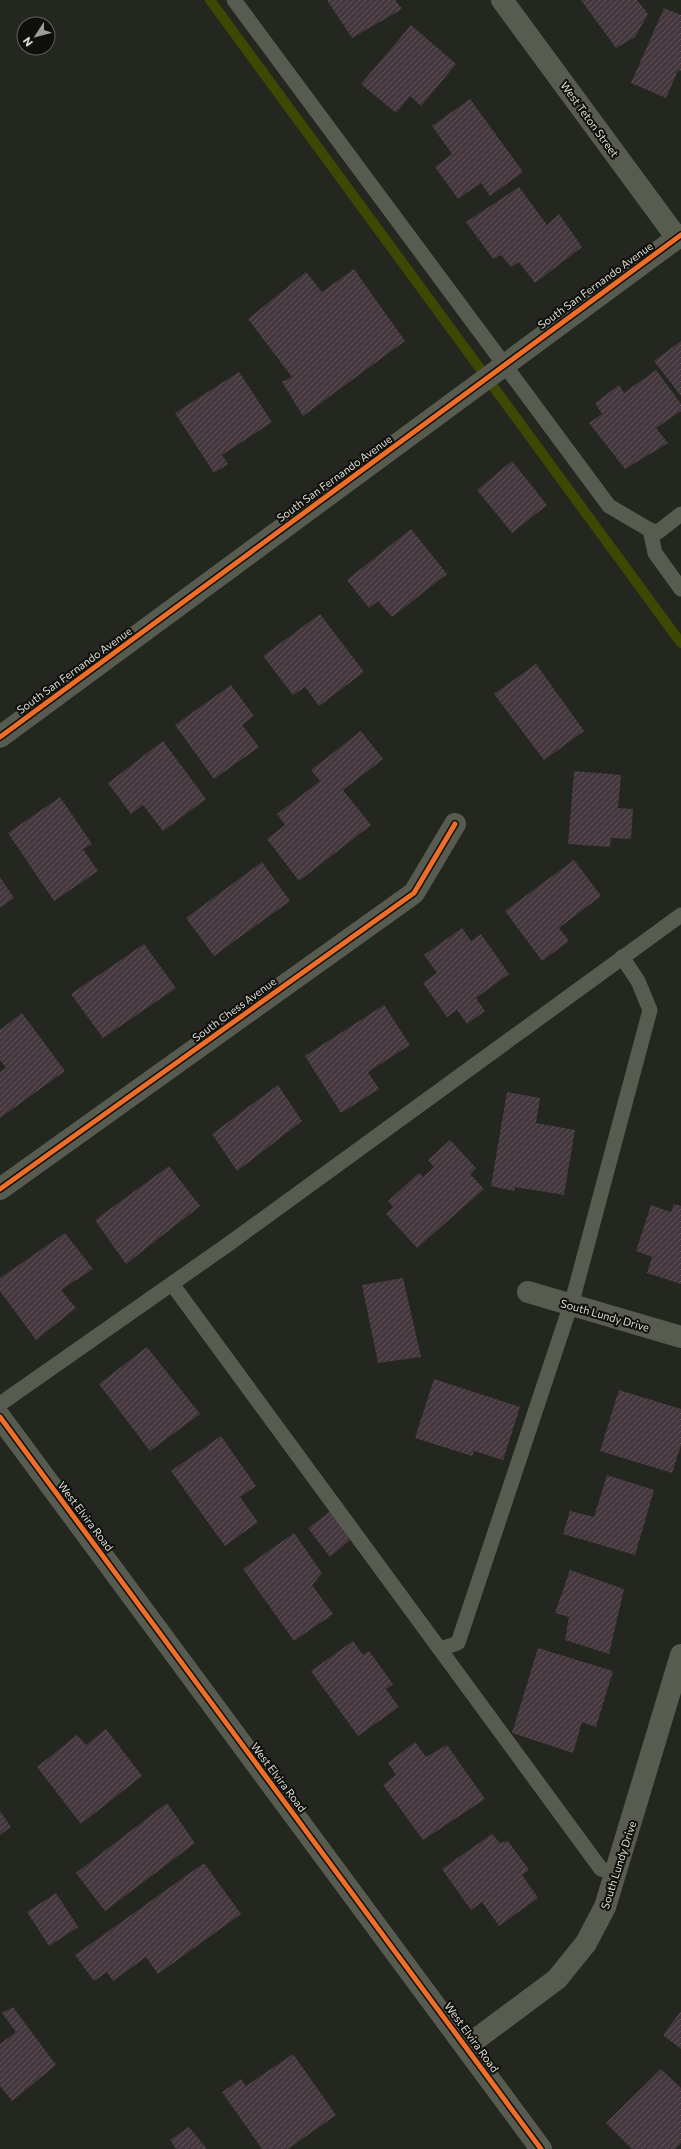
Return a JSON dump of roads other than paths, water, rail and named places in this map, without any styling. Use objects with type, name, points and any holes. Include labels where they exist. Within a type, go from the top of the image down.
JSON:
[{"type":"street","name":"West Teton Street","points":[[502,0],[679,236]]},
{"type":"street","name":"South San Fernando Avenue","points":[[0,737],[679,236]]},
{"type":"street","name":"South Chess Avenue","points":[[0,1189],[414,893],[455,824]]},
{"type":"street","name":"South Lundy Drive","points":[[528,1292],[681,1337]]},
{"type":"street","name":"West Elvira Road","points":[[0,1417],[467,2046],[541,2149]]},
{"type":"street","name":"South Lundy Drive","points":[[467,2046],[557,1979],[586,1943],[605,1907],[617,1873],[681,1655]]},
{"type":"lane","points":[[234,0],[609,506],[650,530],[658,532],[681,514]]},
{"type":"lane","points":[[650,530],[655,553],[681,589]]},
{"type":"lane","points":[[0,1404],[172,1284],[681,915]]},
{"type":"lane","points":[[440,1650],[458,1643],[570,1305],[650,1010],[638,981],[622,957]]},
{"type":"lane","points":[[172,1284],[601,1869],[617,1873]]},
{"type":"waterway","points":[[210,0],[681,643]]}]
